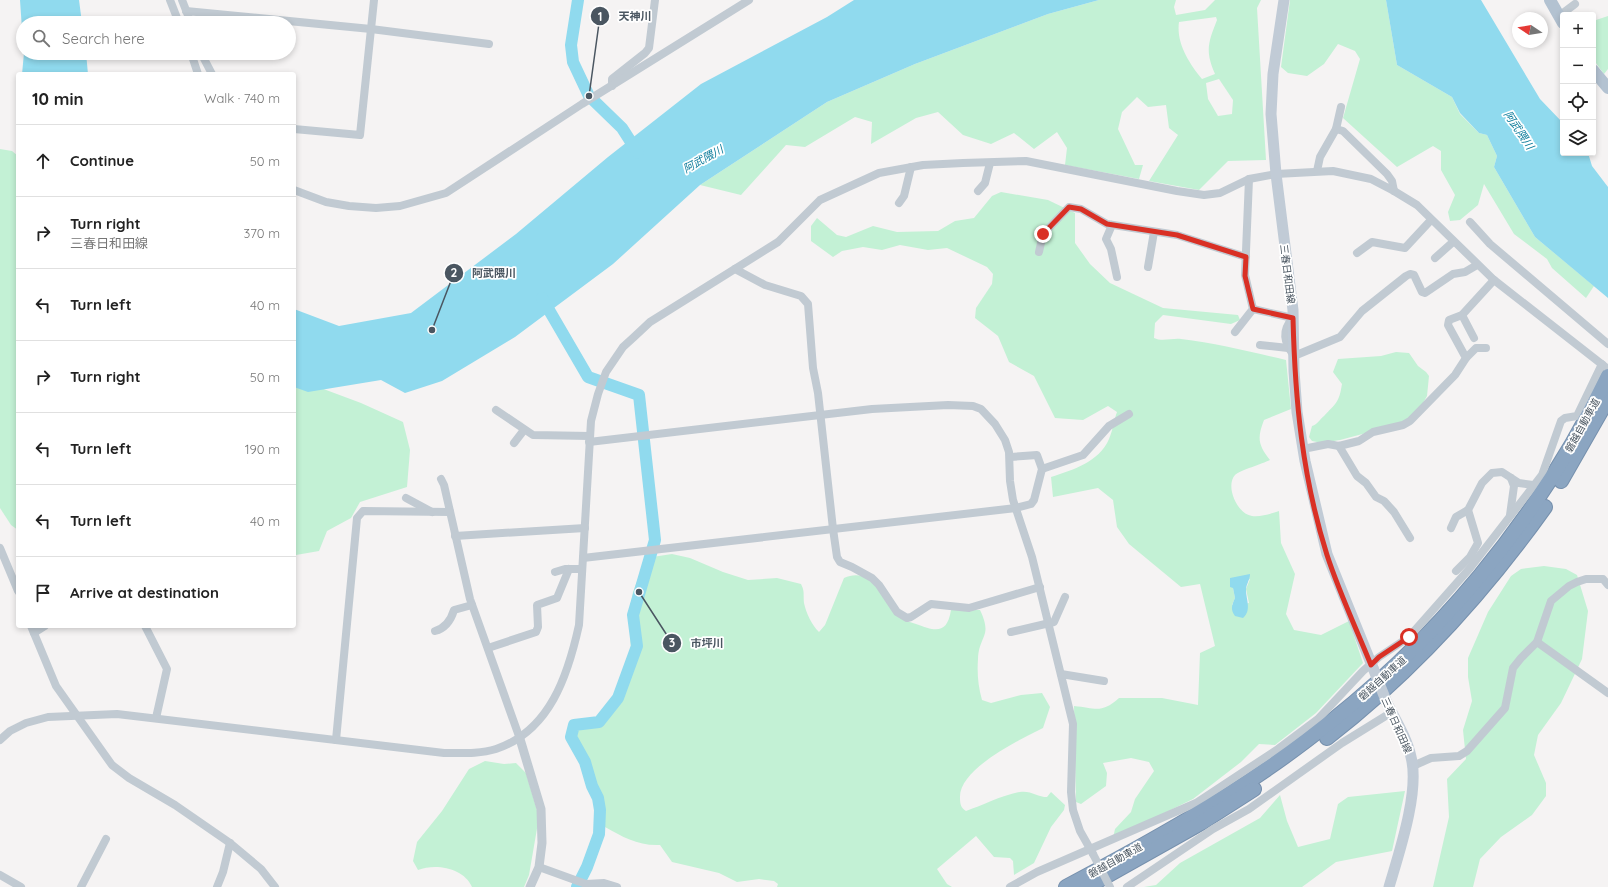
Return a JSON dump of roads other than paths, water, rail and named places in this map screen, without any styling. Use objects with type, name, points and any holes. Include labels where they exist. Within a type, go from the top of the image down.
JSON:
[{"type":"highway","name":"磐越自動車道","points":[[1087,887],[1201,822],[1269,779],[1348,721],[1392,684],[1441,635],[1476,597],[1501,566],[1547,503],[1587,427],[1606,370]]},
{"type":"highway","name":"磐越自動車道","points":[[1066,887],[1195,815],[1262,772],[1336,718],[1386,676],[1434,628],[1493,561],[1608,399]]},
{"type":"main road","name":"三春日和田線","points":[[1284,0],[1272,88],[1271,114],[1276,174],[1293,318],[1291,352],[1302,449],[1327,554],[1389,708],[1406,742],[1413,766],[1411,793],[1405,829],[1389,887]]},
{"type":"main road","points":[[1550,0],[1560,17]]},
{"type":"main road","points":[[1596,74],[1608,88]]},
{"type":"street","points":[[170,0],[176,16]]},
{"type":"street","points":[[182,0],[188,16]]},
{"type":"street","points":[[296,129],[360,135],[374,0]]},
{"type":"street","points":[[612,86],[612,79],[645,53],[649,48],[655,0]]},
{"type":"street","points":[[296,191],[326,202],[349,206],[376,208],[400,206],[435,198],[446,193],[749,0]]},
{"type":"street","points":[[1568,12],[1576,4]]},
{"type":"street","points":[[186,11],[237,16]]},
{"type":"street","points":[[296,22],[371,29],[489,44]]},
{"type":"street","points":[[193,60],[197,72]]},
{"type":"street","points":[[205,60],[211,72]]},
{"type":"street","points":[[1316,171],[1320,157],[1336,129],[1341,107]]},
{"type":"street","points":[[1336,129],[1343,131],[1387,174],[1392,181],[1394,191]]},
{"type":"street","points":[[0,740],[10,731],[26,723],[48,717],[117,714],[444,753],[474,753],[495,749],[520,739],[549,709],[573,651],[579,625],[589,439],[594,407],[606,372],[623,347],[650,322],[778,242],[820,200],[879,173],[911,167],[963,163],[1026,161],[1204,195],[1220,193],[1249,179],[1276,174],[1316,171],[1342,172],[1371,179],[1394,191],[1417,205],[1453,242],[1494,280],[1606,370],[1576,416],[1565,418],[1561,421],[1542,475],[1442,602],[1409,637],[1379,657],[1372,666],[1318,719],[1278,749],[1196,803],[1091,852],[1037,872],[1010,887]]},
{"type":"street","points":[[978,191],[985,183],[990,163]]},
{"type":"street","points":[[899,203],[904,196],[911,167]]},
{"type":"street","points":[[1249,179],[1245,276],[1253,309]]},
{"type":"street","points":[[1039,252],[1043,234],[1069,207],[1081,209],[1107,224],[1177,235],[1246,257]]},
{"type":"street","points":[[1357,253],[1372,242],[1405,248],[1431,220]]},
{"type":"street","points":[[1470,222],[1490,244],[1608,344]]},
{"type":"street","points":[[1112,225],[1106,239],[1111,249],[1117,277]]},
{"type":"street","points":[[1148,266],[1154,232]]},
{"type":"street","points":[[1435,258],[1453,242]]},
{"type":"street","points":[[1260,345],[1291,352],[1340,337],[1362,310],[1406,276],[1410,274],[1414,275],[1422,292],[1425,293],[1453,274],[1465,272],[1477,265]]},
{"type":"street","points":[[735,269],[765,285],[801,296],[808,304],[810,338],[818,393],[833,529],[837,558],[840,562],[872,578],[879,585],[897,612],[907,618],[931,604],[969,608],[1040,587]]},
{"type":"street","points":[[1466,358],[1448,325],[1449,320],[1462,315],[1494,280]]},
{"type":"street","points":[[1253,309],[1293,318]]},
{"type":"street","points":[[1235,332],[1253,309]]},
{"type":"street","points":[[1462,315],[1474,338]]},
{"type":"street","points":[[1302,449],[1328,444],[1339,446],[1359,441],[1372,432],[1410,422],[1455,376],[1466,358],[1476,348],[1486,348]]},
{"type":"street","points":[[496,410],[533,435],[589,439],[923,405],[974,406],[981,409],[995,424],[1005,440],[1010,457],[1011,490],[1040,587],[1073,724],[1072,802],[1080,831],[1110,887]]},
{"type":"street","points":[[1042,469],[1083,455],[1109,426],[1129,414]]},
{"type":"street","points":[[514,443],[524,430]]},
{"type":"street","points":[[1339,446],[1357,476],[1366,482],[1376,497],[1384,501],[1394,512],[1410,538]]},
{"type":"street","points":[[583,558],[1016,508],[1031,504],[1034,500],[1042,469],[1037,455],[1010,457]]},
{"type":"street","points":[[1451,528],[1456,517],[1468,510],[1486,477],[1497,471],[1502,472],[1519,483],[1533,485]]},
{"type":"street","points":[[1510,516],[1514,486],[1511,478]]},
{"type":"street","points":[[441,479],[472,605],[520,739],[541,809],[542,843],[539,866],[530,887]]},
{"type":"street","points":[[406,498],[433,512]]},
{"type":"street","points":[[1456,571],[1470,557],[1478,543],[1468,510]]},
{"type":"street","points":[[336,740],[357,518],[363,511],[450,512]]},
{"type":"street","points":[[456,536],[585,528]]},
{"type":"street","points":[[0,548],[2,562],[16,587]]},
{"type":"street","points":[[555,572],[569,568],[582,569]]},
{"type":"street","points":[[488,648],[536,632],[538,627],[537,605],[557,598],[569,568]]},
{"type":"street","points":[[1413,766],[1431,758],[1459,756],[1467,751],[1503,712],[1514,668],[1521,658],[1537,642],[1545,623],[1548,605],[1559,594],[1569,586],[1586,579],[1603,579],[1608,585]]},
{"type":"street","points":[[1011,632],[1054,622],[1065,598]]},
{"type":"street","points":[[435,631],[447,624],[451,619],[454,610],[472,605]]},
{"type":"street","points":[[146,628],[167,669],[156,718]]},
{"type":"street","points":[[32,630],[56,686],[76,716],[90,731],[112,765],[129,778],[167,800],[230,843],[261,869],[276,887]]},
{"type":"street","points":[[1537,642],[1608,693]]},
{"type":"street","points":[[1061,674],[1104,681]]},
{"type":"street","points":[[1127,887],[1213,829],[1261,801],[1389,708]]},
{"type":"street","points":[[81,887],[106,839]]},
{"type":"street","points":[[217,887],[223,872],[230,843]]},
{"type":"street","points":[[539,866],[586,884],[604,883],[617,887]]},
{"type":"street","points":[[0,875],[20,887]]},
{"type":"water","points":[[20,0],[79,0],[81,16],[21,16]]},
{"type":"water","points":[[854,0],[1099,0],[1048,14],[915,64],[827,102],[700,185],[613,264],[515,337],[442,381],[405,393],[381,380],[308,392],[296,388],[296,310],[339,326],[411,313],[516,234],[608,157],[701,84],[827,17]]},
{"type":"water","points":[[1386,0],[1481,0],[1540,99],[1560,120],[1560,156],[1589,156],[1592,166],[1608,187],[1608,298],[1535,237],[1494,167],[1497,156],[1487,135],[1479,133],[1460,113],[1452,97],[1397,65]]},
{"type":"water","points":[[23,60],[87,60],[88,72],[22,72]]},
{"type":"water","points":[[1250,574],[1246,590],[1248,608],[1246,615],[1243,618],[1235,616],[1232,611],[1232,607],[1235,598],[1233,588],[1230,587],[1230,578]]},
{"type":"waterway","points":[[578,0],[571,45],[573,62],[589,96],[622,128],[638,153]]},
{"type":"waterway","points":[[542,298],[588,377],[639,395],[655,540],[633,615],[637,646],[618,698],[599,722],[574,725],[571,737],[585,762],[592,786],[598,798],[600,810],[599,834],[587,867],[577,887]]},
{"type":"place","name":"天神川","points":[[589,96]]},
{"type":"place","name":"阿武隈川","points":[[432,330]]},
{"type":"place","name":"市坪川","points":[[639,592]]}]
